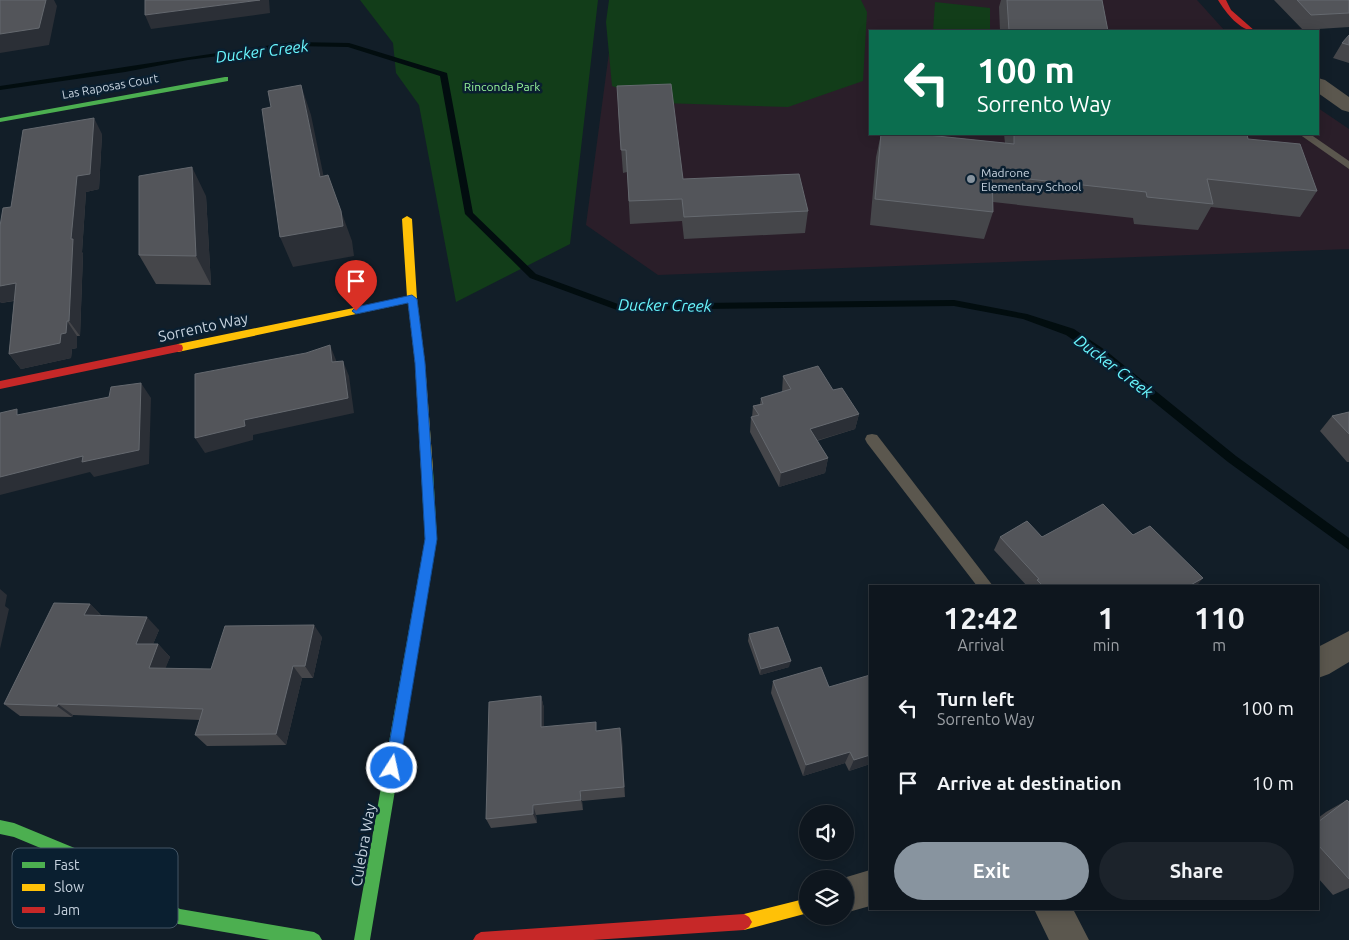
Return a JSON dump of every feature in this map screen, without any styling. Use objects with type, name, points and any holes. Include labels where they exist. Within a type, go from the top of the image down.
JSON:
[{"type":"street","points":[[1222,0],[1228,11],[1251,30]]},
{"type":"street","name":"Las Raposas Court","points":[[0,120],[225,79]]},
{"type":"street","points":[[1319,85],[1349,106]]},
{"type":"street","name":"Culebra Way","points":[[362,940],[431,539],[420,363],[412,299],[407,219]]},
{"type":"street","name":"Sorrento Way","points":[[0,385],[412,299]]},
{"type":"street","points":[[1319,663],[1349,645]]},
{"type":"street","points":[[0,827],[14,830],[58,848]]},
{"type":"street","points":[[854,892],[869,888]]},
{"type":"street","points":[[481,940],[746,922],[799,907]]},
{"type":"street","points":[[1053,910],[1070,940]]},
{"type":"street","points":[[178,916],[314,940]]},
{"type":"lane","points":[[1305,135],[1349,166]]},
{"type":"lane","points":[[872,439],[985,585]]},
{"type":"shaded area","name":"Madrone Elementary School","points":[[616,0],[1197,0],[1224,30],[869,30],[869,135],[1319,135],[1319,109],[1349,129],[1349,249],[658,275],[586,225]]},
{"type":"green space","name":"Rinconda Park","points":[[360,0],[598,0],[570,244],[456,302],[419,105],[396,73],[393,43]]},
{"type":"green space","points":[[609,0],[861,0],[867,12],[863,81],[788,107],[662,103],[612,86],[606,22]]},
{"type":"green space","points":[[935,2],[990,8],[990,30],[933,30]]},
{"type":"building","points":[[0,0],[46,0],[39,28],[0,34]]},
{"type":"building","points":[[145,0],[260,0],[145,15]]},
{"type":"building","points":[[1007,0],[1102,0],[1108,30],[1009,30]]},
{"type":"building","points":[[1297,0],[1348,0],[1349,13],[1311,15]]},
{"type":"building","points":[[1349,35],[1349,45],[1342,43]]},
{"type":"building","points":[[671,84],[683,179],[799,174],[808,211],[684,217],[682,199],[629,201],[626,150],[621,150],[617,86]]},
{"type":"building","points":[[301,85],[320,177],[328,175],[341,211],[343,226],[280,237],[262,109],[271,107],[268,91]]},
{"type":"building","points":[[94,118],[90,174],[77,176],[71,239],[73,239],[69,321],[67,321],[66,333],[61,334],[60,343],[9,354],[16,283],[0,286],[0,226],[3,208],[11,207],[23,130]]},
{"type":"building","points":[[881,135],[928,135],[1014,144],[1014,135],[1247,135],[1248,139],[1300,144],[1317,191],[1207,179],[1213,204],[1147,197],[1146,192],[992,175],[993,212],[875,199]]},
{"type":"building","points":[[192,167],[196,256],[139,255],[139,176]]},
{"type":"building","points":[[330,345],[332,362],[343,361],[348,398],[244,420],[245,426],[195,438],[195,374],[306,353]]},
{"type":"building","points":[[818,366],[833,390],[842,388],[859,414],[810,429],[828,458],[781,473],[751,417],[759,415],[753,406],[763,404],[761,398],[791,389],[783,376]]},
{"type":"building","points":[[141,383],[139,450],[82,462],[83,456],[0,477],[0,413],[17,409],[17,415],[109,397],[111,387]]},
{"type":"building","points":[[1349,412],[1349,434],[1332,416]]},
{"type":"building","points":[[1103,504],[1133,535],[1150,526],[1203,578],[1191,585],[1042,585],[1037,580],[1039,579],[1000,537],[1027,521],[1042,537]]},
{"type":"building","points":[[54,603],[90,604],[84,615],[147,617],[136,644],[158,644],[149,668],[211,669],[225,626],[314,625],[305,666],[293,666],[276,734],[195,735],[203,709],[4,704]]},
{"type":"building","points":[[778,627],[791,661],[761,669],[749,634]]},
{"type":"building","points":[[821,667],[829,687],[869,675],[869,755],[854,760],[850,752],[806,765],[773,681]]},
{"type":"building","points":[[541,696],[541,727],[596,722],[596,731],[620,728],[624,787],[580,791],[581,800],[533,805],[533,814],[486,819],[489,702]]},
{"type":"building","points":[[1347,800],[1349,802],[1349,879],[1319,846],[1319,821]]},
{"type":"waterway","name":"Ducker Creek","points":[[0,88],[125,70],[188,58],[294,44],[349,45],[444,75],[469,214],[533,276],[617,307],[954,303],[1024,316],[1070,332],[1101,353],[1232,459],[1349,545]]},
{"type":"traffic: fast","points":[[0,120],[225,79]]},
{"type":"traffic: fast","points":[[362,940],[431,539],[427,470]]},
{"type":"traffic: fast","points":[[0,827],[14,830],[58,848]]},
{"type":"traffic: fast","points":[[178,916],[314,940]]},
{"type":"traffic: slow","points":[[407,219],[412,299],[420,363],[427,470]]},
{"type":"traffic: slow","points":[[178,348],[412,299]]},
{"type":"traffic: slow","points":[[744,922],[799,907]]},
{"type":"traffic: jam","points":[[1222,0],[1228,11],[1251,30]]},
{"type":"traffic: jam","points":[[0,385],[178,348]]},
{"type":"traffic: jam","points":[[481,940],[744,922]]},
{"type":"place","name":"Madrone Elementary School","points":[[971,179]]},
{"type":"route","points":[[356,311],[412,299],[420,363],[431,539],[392,768]]}]
